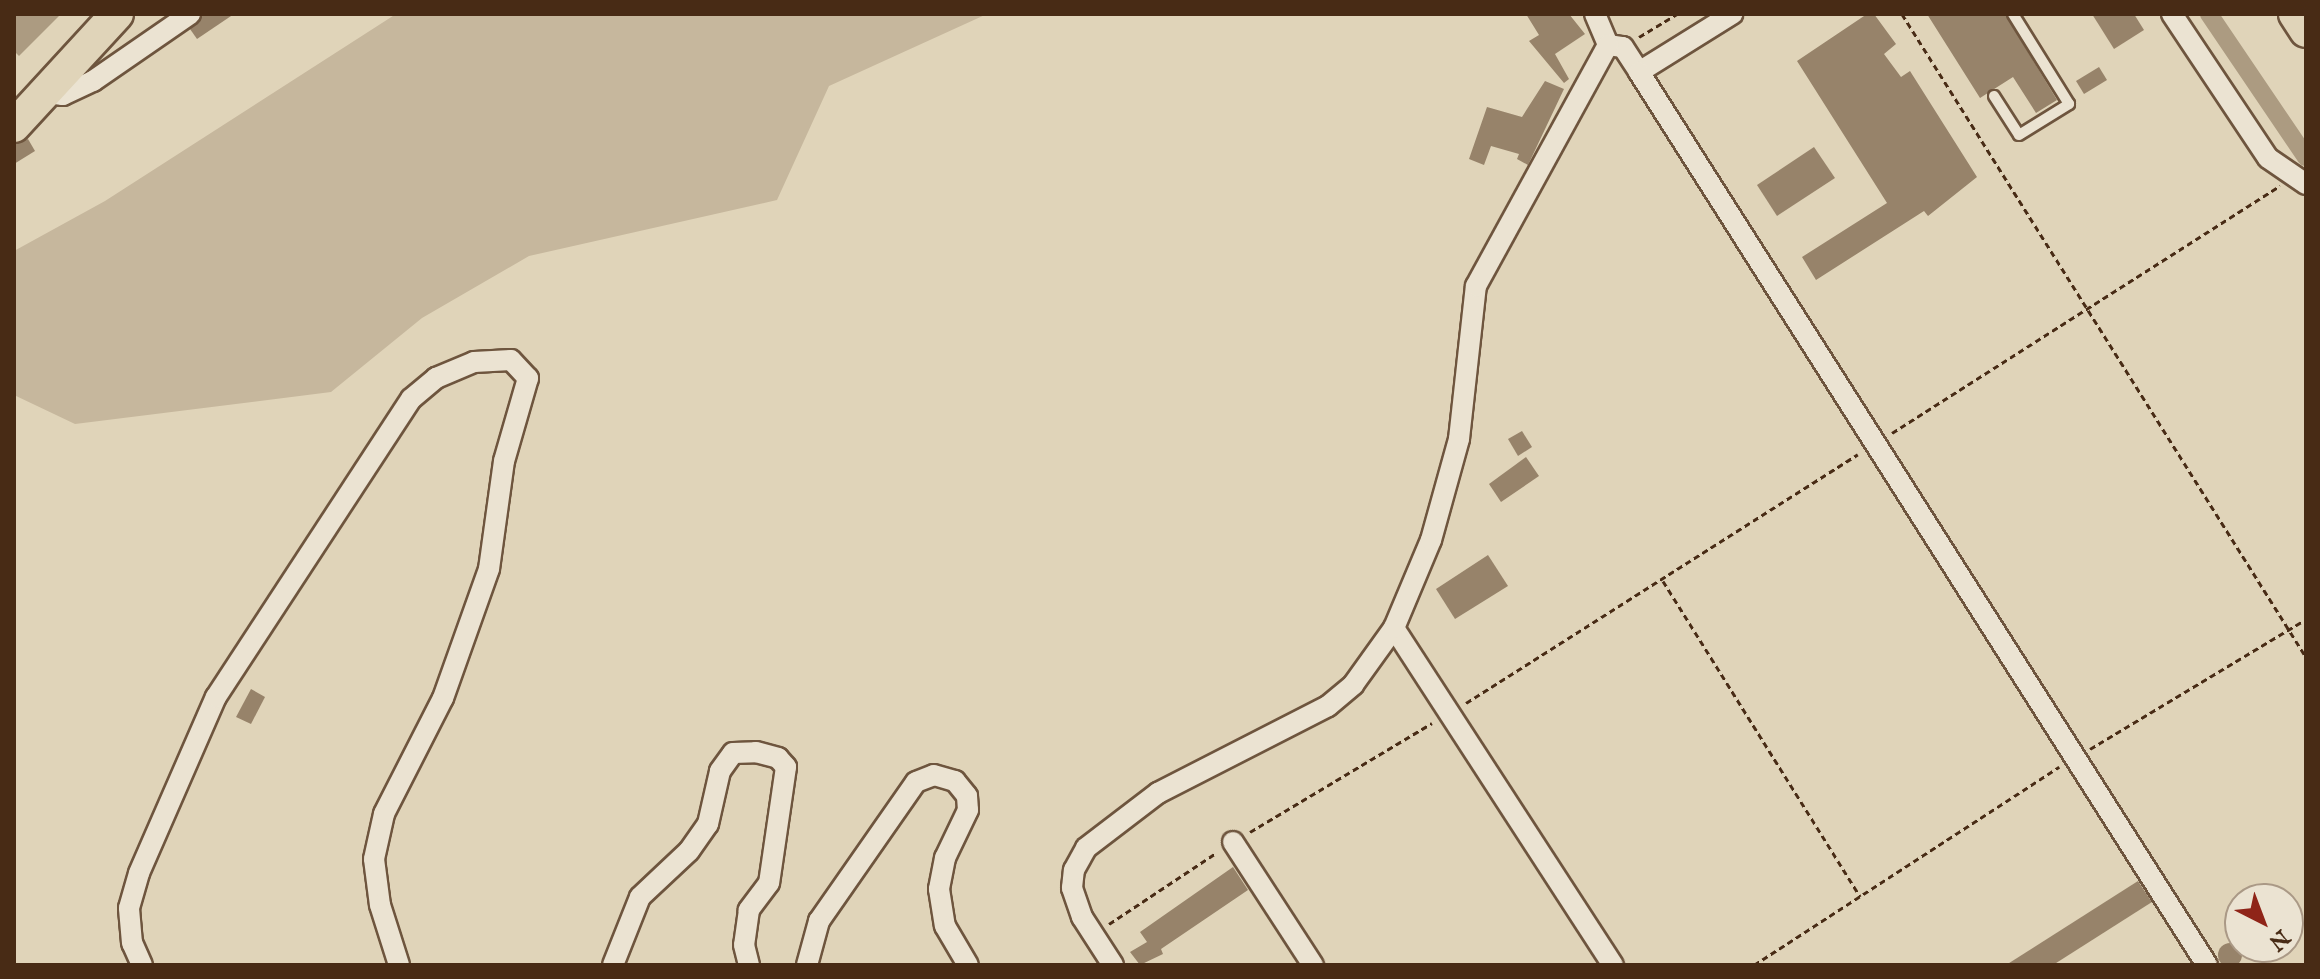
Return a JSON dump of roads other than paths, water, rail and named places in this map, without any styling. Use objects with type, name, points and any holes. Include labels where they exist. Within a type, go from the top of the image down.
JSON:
[{"type":"highway","points":[[14,126],[48,93],[117,14]]},
{"type":"highway","points":[[2295,14],[2306,31]]},
{"type":"street","points":[[48,93],[63,95],[93,81],[190,14]]},
{"type":"street","points":[[1595,14],[1616,46],[1639,72],[2207,965]]},
{"type":"street","points":[[1639,72],[1732,14]]},
{"type":"street","points":[[2172,14],[2268,158],[2306,184]]},
{"type":"street","points":[[1113,965],[1093,934],[1072,888],[1074,870],[1086,848],[1158,793],[1328,706],[1353,685],[1394,628],[1431,540],[1459,439],[1476,286],[1616,46]]},
{"type":"street","points":[[142,965],[132,943],[129,908],[139,873],[216,697],[411,399],[436,378],[474,362],[511,360],[528,378],[504,461],[489,569],[443,698],[384,814],[374,859],[380,905],[399,965]]},
{"type":"street","points":[[1394,628],[1452,711],[1613,965]]},
{"type":"street","points":[[613,965],[640,897],[689,851],[708,824],[720,771],[733,753],[756,752],[778,758],[786,767],[769,883],[749,910],[744,945],[749,965]]},
{"type":"street","points":[[807,965],[819,921],[916,782],[934,775],[955,781],[967,796],[968,810],[945,858],[939,889],[945,926],[968,965]]},
{"type":"street","points":[[1233,842],[1313,965]]},
{"type":"lane","points":[[1994,96],[2019,135],[2069,104],[2013,14]]},
{"type":"waterway","points":[[2209,14],[2306,157]]}]
